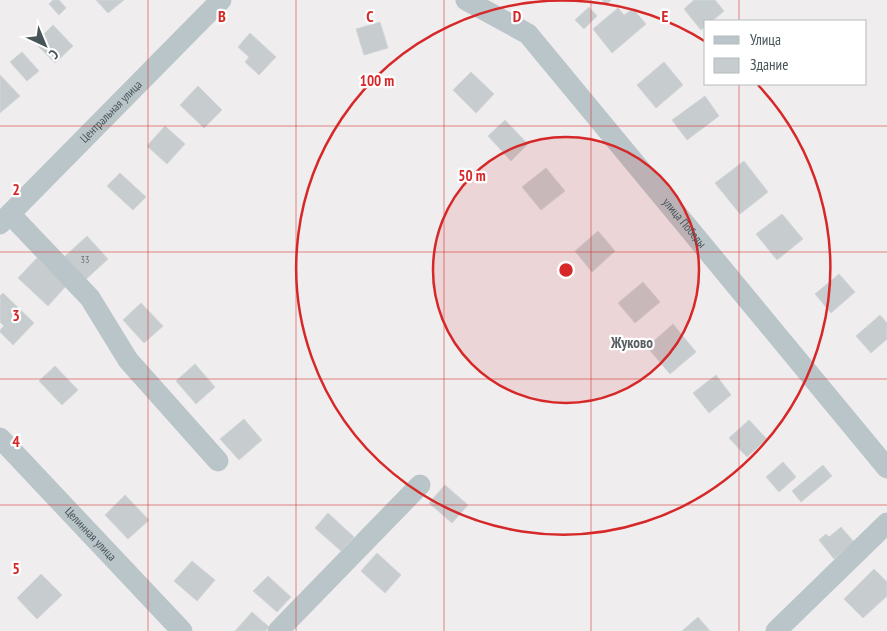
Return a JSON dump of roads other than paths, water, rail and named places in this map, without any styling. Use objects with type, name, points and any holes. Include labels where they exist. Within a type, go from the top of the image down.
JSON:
[{"type":"street","name":"Центральная улица","points":[[5,219],[221,0]]},
{"type":"street","name":"улица Победы","points":[[466,0],[528,34],[887,468]]},
{"type":"street","points":[[5,219],[90,298],[128,360],[218,461]]},
{"type":"street","name":"Целинная улица","points":[[0,438],[182,631]]},
{"type":"street","points":[[278,631],[420,485]]},
{"type":"street","points":[[776,631],[887,523]]},
{"type":"district","name":"Жуково","points":[[632,343]]}]
